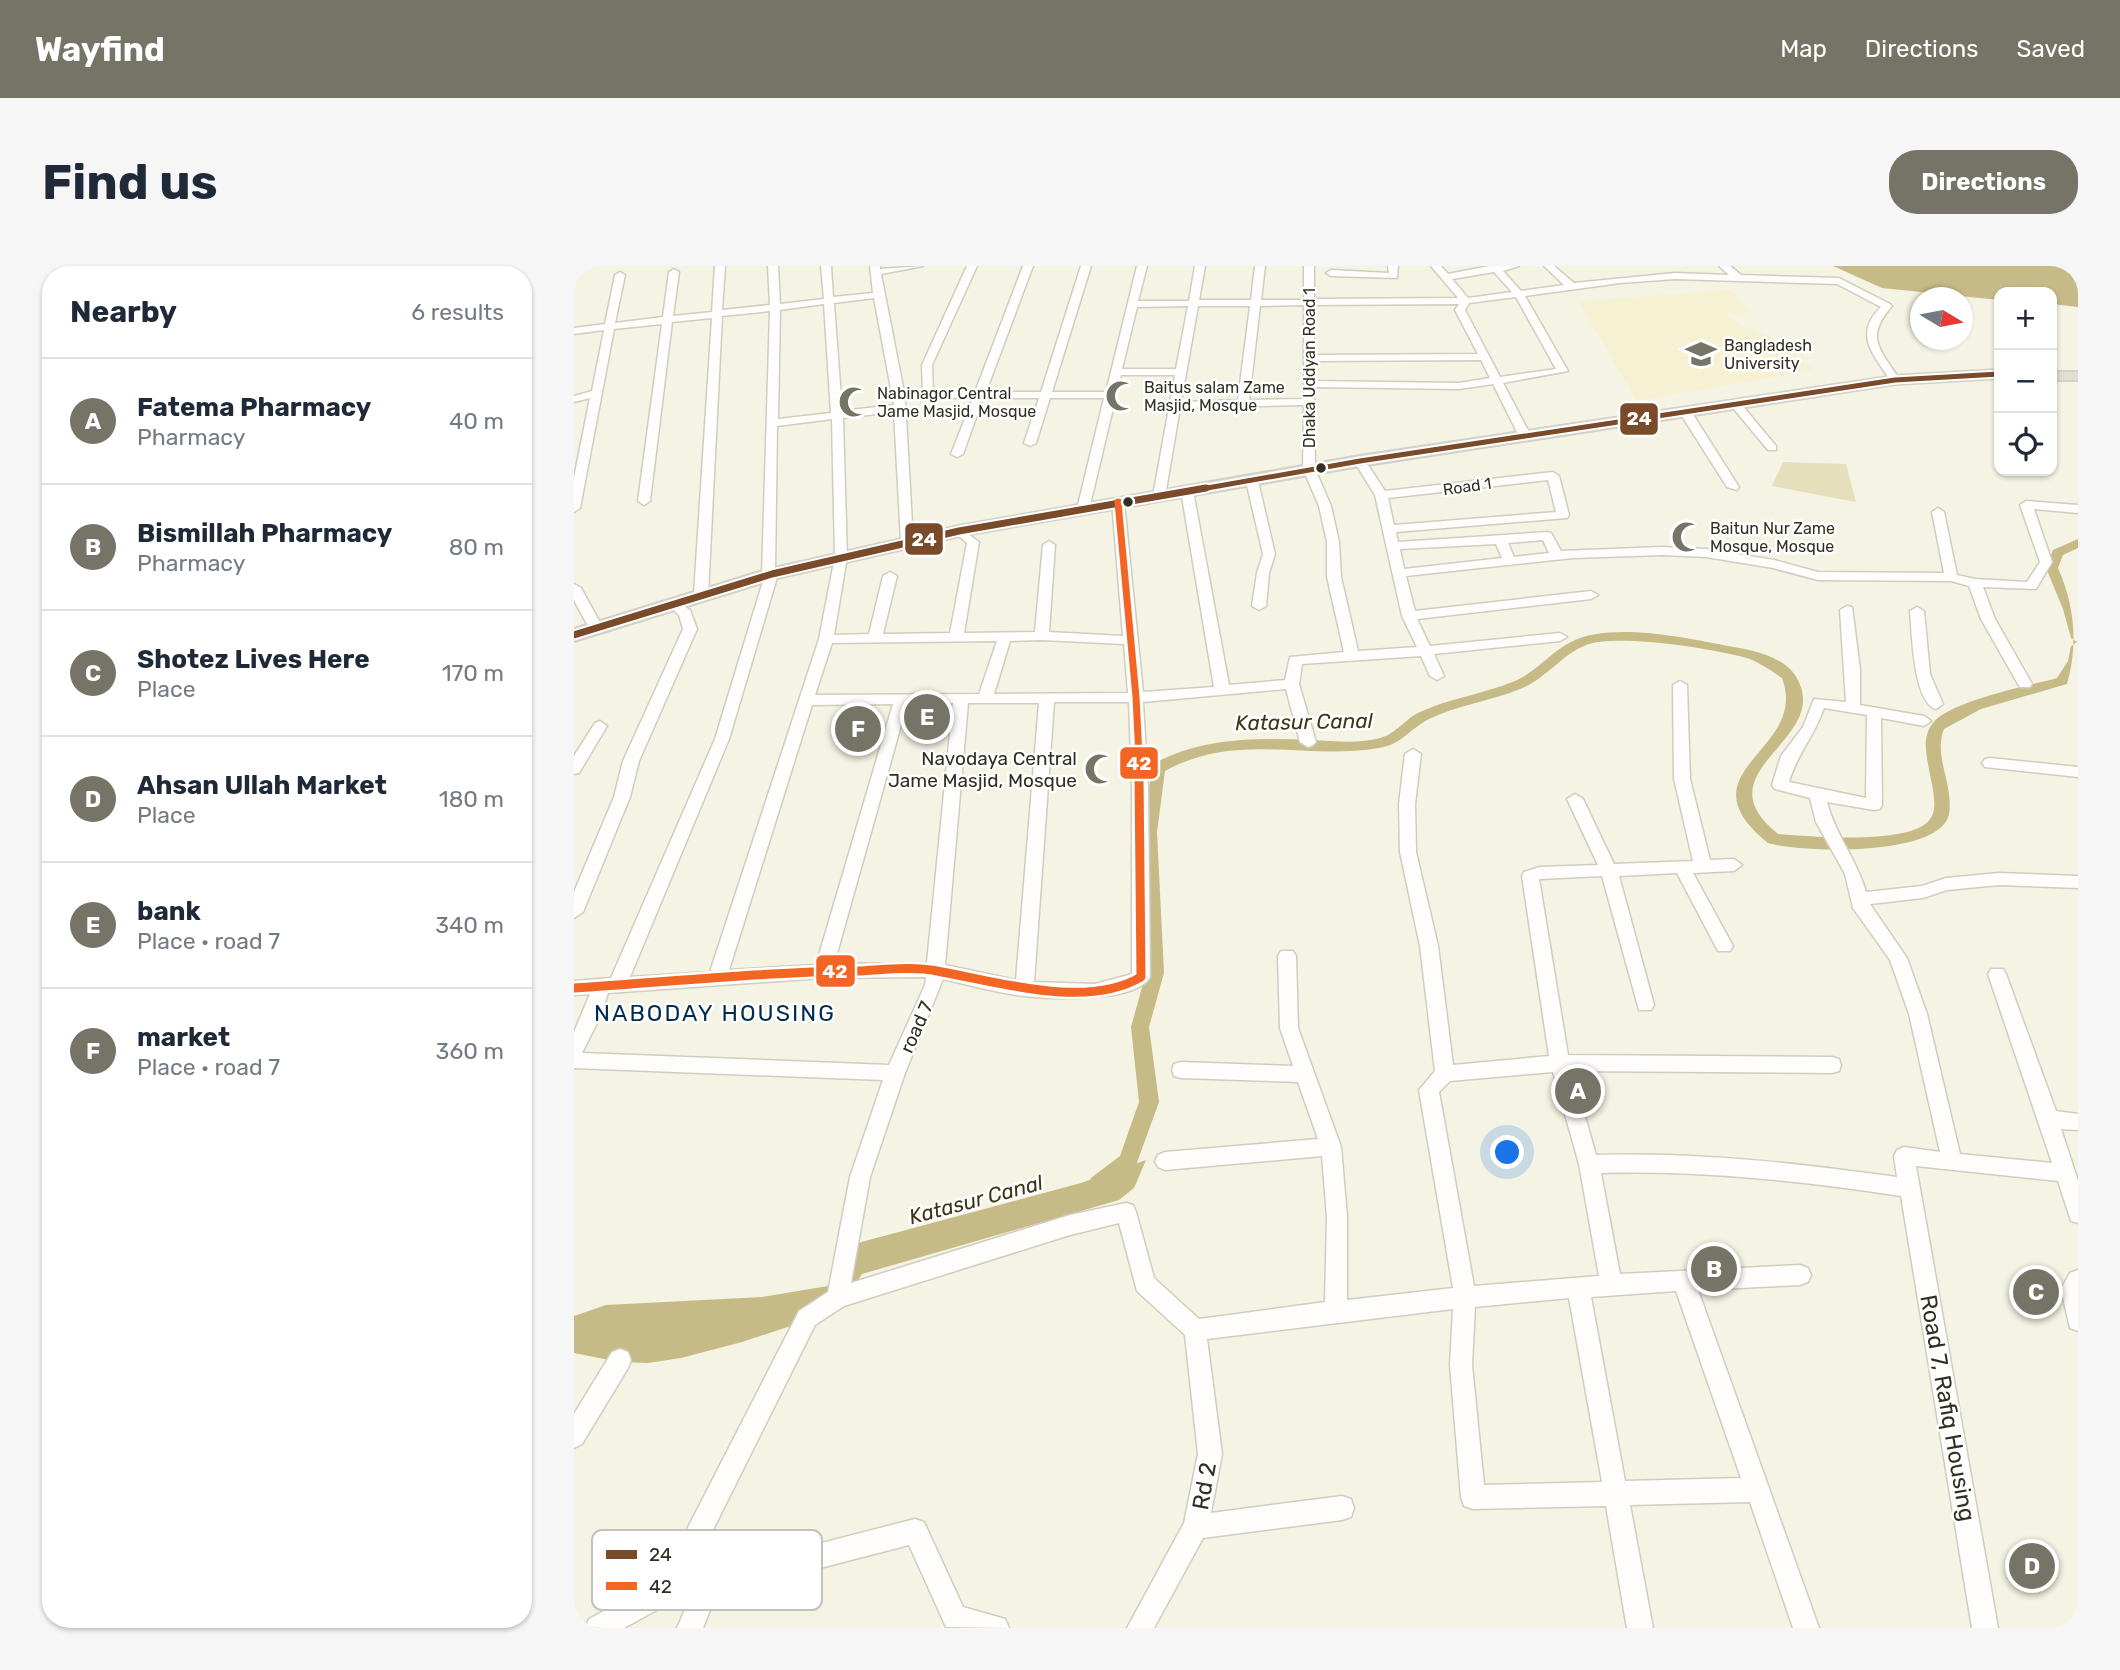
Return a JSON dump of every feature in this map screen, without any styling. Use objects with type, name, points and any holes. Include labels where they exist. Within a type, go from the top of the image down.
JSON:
[{"type":"highway","points":[[574,635],[770,574],[959,531],[1360,461],[1525,436],[1895,380],[1994,374]]},
{"type":"highway","points":[[2057,376],[2078,376]]},
{"type":"street","points":[[574,272],[580,266]]},
{"type":"street","points":[[701,594],[720,266]]},
{"type":"street","points":[[574,1050],[610,984],[722,739],[770,574],[774,266]]},
{"type":"street","points":[[717,979],[826,639],[841,557],[837,416],[825,266]]},
{"type":"street","points":[[907,541],[899,395],[878,295],[876,269],[918,266]]},
{"type":"street","points":[[928,393],[927,365],[972,266]]},
{"type":"street","points":[[957,454],[1028,266]]},
{"type":"street","points":[[1030,443],[1086,266]]},
{"type":"street","points":[[1083,509],[1142,266]]},
{"type":"street","points":[[1159,496],[1200,266]]},
{"type":"street","points":[[1243,404],[1258,303],[1260,266]]},
{"type":"street","name":"Dhaka Uddyan Road 1","points":[[1309,266],[1309,470]]},
{"type":"street","points":[[1331,273],[1394,276],[1393,266]]},
{"type":"street","points":[[1436,266],[1466,301]]},
{"type":"street","points":[[1445,277],[1514,266]]},
{"type":"street","points":[[1549,266],[1573,288]]},
{"type":"street","points":[[1607,266],[1620,280]]},
{"type":"street","points":[[1664,266],[1675,276]]},
{"type":"street","points":[[1724,266],[1739,278]]},
{"type":"street","points":[[1307,384],[1459,386],[1499,382],[1565,369],[1520,295],[1495,267]]},
{"type":"street","points":[[644,501],[674,272]]},
{"type":"street","points":[[574,508],[594,393],[620,275]]},
{"type":"street","points":[[1132,304],[1466,301],[1620,280],[1675,276],[1839,281],[1887,306],[1872,318],[1870,328],[1879,354],[1895,380]]},
{"type":"street","points":[[574,331],[878,295]]},
{"type":"street","points":[[1466,301],[1460,310],[1525,436]]},
{"type":"street","points":[[1308,358],[1484,357]]},
{"type":"street","points":[[1116,372],[1182,372]]},
{"type":"street","points":[[574,399],[594,393]]},
{"type":"street","points":[[899,395],[1111,395]]},
{"type":"street","points":[[1176,405],[1308,402]]},
{"type":"street","points":[[1737,406],[1772,448]]},
{"type":"street","points":[[772,423],[900,408]]},
{"type":"street","points":[[1686,413],[1733,487]]},
{"type":"street","points":[[1360,461],[1381,495],[1409,616],[1437,676]]},
{"type":"street","points":[[1309,470],[1325,506],[1333,542],[1334,577],[1352,656]]},
{"type":"street","name":"Road 1","points":[[1381,495],[1457,489],[1553,476],[1563,515],[1389,529]]},
{"type":"street","points":[[1252,481],[1269,554],[1263,573],[1259,606]]},
{"type":"street","points":[[1187,491],[1222,689]]},
{"type":"street","points":[[574,988],[823,971],[933,970],[1024,989],[1095,991],[1131,983],[1141,977],[1140,788],[1136,697],[1118,502]]},
{"type":"street","points":[[1399,573],[1557,556],[1619,552],[1706,553],[1774,564],[1818,576],[1951,577],[1975,583],[2031,586],[2046,562],[2026,505],[2078,509]]},
{"type":"street","points":[[1938,512],[1951,577]]},
{"type":"street","points":[[956,637],[973,542],[959,531]]},
{"type":"street","points":[[1393,546],[1547,536],[1557,556]]},
{"type":"street","points":[[1500,540],[1510,561]]},
{"type":"street","points":[[1042,636],[1049,545]]},
{"type":"street","points":[[875,638],[890,576]]},
{"type":"street","points":[[1975,583],[1988,619],[2025,684]]},
{"type":"street","points":[[574,588],[596,628]]},
{"type":"street","points":[[1409,616],[1591,595]]},
{"type":"street","points":[[574,912],[622,797],[631,761],[690,629],[685,613],[673,603]]},
{"type":"street","points":[[1847,610],[1853,669],[1853,709]]},
{"type":"street","points":[[1917,611],[1923,674],[1936,704]]},
{"type":"street","points":[[986,696],[1005,636]]},
{"type":"street","points":[[826,639],[1042,636],[1129,640]]},
{"type":"street","points":[[1308,743],[1293,684],[1295,660],[1426,651],[1560,637]]},
{"type":"street","points":[[808,700],[1047,695],[1136,697],[1293,684]]},
{"type":"street","points":[[1680,685],[1682,779],[1703,867]]},
{"type":"street","points":[[1024,989],[1047,695]]},
{"type":"street","name":"road 7","points":[[838,1298],[860,1177],[895,1073],[934,985],[933,970],[961,696]]},
{"type":"street","points":[[823,971],[902,697]]},
{"type":"street","points":[[1874,711],[1874,805],[1816,796],[1780,785],[1789,756],[1810,728],[1819,702],[1874,711],[1924,721]]},
{"type":"street","points":[[574,769],[600,726]]},
{"type":"street","points":[[1413,754],[1407,804],[1408,852],[1429,946],[1445,1073]]},
{"type":"street","points":[[1990,763],[2078,772]]},
{"type":"street","points":[[1816,796],[1824,822],[1853,874],[1855,889],[1871,923],[1898,958],[1919,1014],[1952,1162],[2066,1173]]},
{"type":"street","points":[[1575,799],[1609,870],[1645,1005]]},
{"type":"street","points":[[1611,1285],[1589,1164],[1560,1063],[1530,876],[1734,865]]},
{"type":"street","points":[[1682,867],[1724,946]]},
{"type":"street","points":[[1861,899],[1923,892],[1946,884],[1998,879],[2078,882]]},
{"type":"street","points":[[1287,956],[1289,1028],[1331,1147],[1336,1217],[1336,1310]]},
{"type":"street","points":[[1997,974],[2049,1119],[2078,1214]]},
{"type":"street","points":[[574,1060],[895,1073]]},
{"type":"street","points":[[1758,1490],[1614,1491],[1473,1497],[1461,1365],[1465,1297],[1429,1090],[1445,1073],[1560,1063],[1832,1065]]},
{"type":"street","points":[[1181,1070],[1304,1074]]},
{"type":"street","points":[[2049,1119],[2078,1122]]},
{"type":"street","points":[[1166,1161],[1331,1147]]},
{"type":"street","name":"Road 7, Rafiq Housing","points":[[1952,1162],[1904,1156],[1985,1628]]},
{"type":"street","points":[[1589,1164],[1645,1161],[1794,1170],[1909,1188]]},
{"type":"street","points":[[700,1530],[807,1318],[838,1298],[1070,1225],[1126,1212],[1145,1284],[1195,1330],[1336,1310],[1578,1286],[1800,1275]]},
{"type":"street","points":[[1683,1279],[1807,1628]]},
{"type":"street","points":[[2078,1280],[2072,1289],[2078,1320]]},
{"type":"street","points":[[1578,1286],[1640,1628]]},
{"type":"street","name":"Rd 2","points":[[1140,1628],[1196,1527],[1210,1454],[1195,1330]]},
{"type":"street","points":[[574,1436],[620,1360]]},
{"type":"street","points":[[1196,1527],[1342,1508]]},
{"type":"street","points":[[822,1555],[915,1531],[956,1618],[996,1628]]},
{"type":"street","points":[[598,1628],[631,1610]]},
{"type":"street","points":[[690,1628],[697,1610]]},
{"type":"shaded area","points":[[1833,266],[2078,266],[2078,307],[2057,305],[2057,287],[1994,287],[1994,299],[1973,297],[1973,287],[1910,287],[1910,291],[1882,288]]},
{"type":"shaded area","name":"Bangladesh University","points":[[1731,290],[1751,312],[1726,314],[1737,323],[1771,337],[1815,370],[1637,401],[1578,301]]},
{"type":"shaded area","points":[[1783,462],[1846,464],[1856,502],[1772,486]]},
{"type":"shaded area","points":[[1146,1160],[1134,1188],[1119,1200],[862,1274],[836,1311],[742,1342],[681,1358],[648,1363],[619,1362],[574,1353],[574,1316],[606,1305],[762,1297],[828,1286],[839,1248],[1081,1183]]},
{"type":"waterway","name":"Katasur Canal","points":[[2078,543],[2058,553],[2052,568],[2070,609],[2078,638]]},
{"type":"waterway","name":"Katasur Canal","points":[[1098,1184],[1128,1162],[1149,1102],[1140,1027],[1155,973],[1149,832],[1158,768],[1183,755],[1210,747],[1238,744],[1354,746],[1381,743],[1393,738],[1425,715],[1531,679],[1579,643],[1602,638],[1644,638],[1750,655],[1788,676],[1794,691],[1790,719],[1753,770],[1743,792],[1745,808],[1749,815],[1774,839],[1888,841],[1929,830],[1939,820],[1941,799],[1933,745],[1938,726],[1946,719],[1976,706],[2062,681],[2075,661],[2078,646]]},
{"type":"transit line","name":"24","points":[[574,635],[772,574],[959,531],[1360,461],[1895,380],[1994,374]]},
{"type":"transit line","name":"42","points":[[574,988],[823,971],[933,970],[1024,989],[1095,991],[1131,983],[1141,977],[1140,788],[1136,697],[1118,502]]},
{"type":"place","name":"Bangladesh University","points":[[1701,354]]},
{"type":"place","name":"Baitus salam Zame Masjid, Mosque","points":[[1121,396]]},
{"type":"place","name":"Nabinagor Central Jame Masjid, Mosque","points":[[854,402]]},
{"type":"place","name":"Baitun Nur Zame Mosque, Mosque","points":[[1687,537]]},
{"type":"place","name":"bank","points":[[927,717]]},
{"type":"place","name":"market","points":[[858,729]]},
{"type":"place","name":"Navodaya Central Jame Masjid, Mosque","points":[[1100,769]]},
{"type":"place","name":"Fatema Pharmacy","points":[[1578,1091]]},
{"type":"place","name":"Bismillah Pharmacy","points":[[1714,1269]]},
{"type":"place","name":"Shotez Lives Here","points":[[2036,1292]]},
{"type":"place","name":"Ahsan Ullah Market","points":[[2032,1566]]},
{"type":"district","name":"NABODAY HOUSING","points":[[715,1013]]}]
